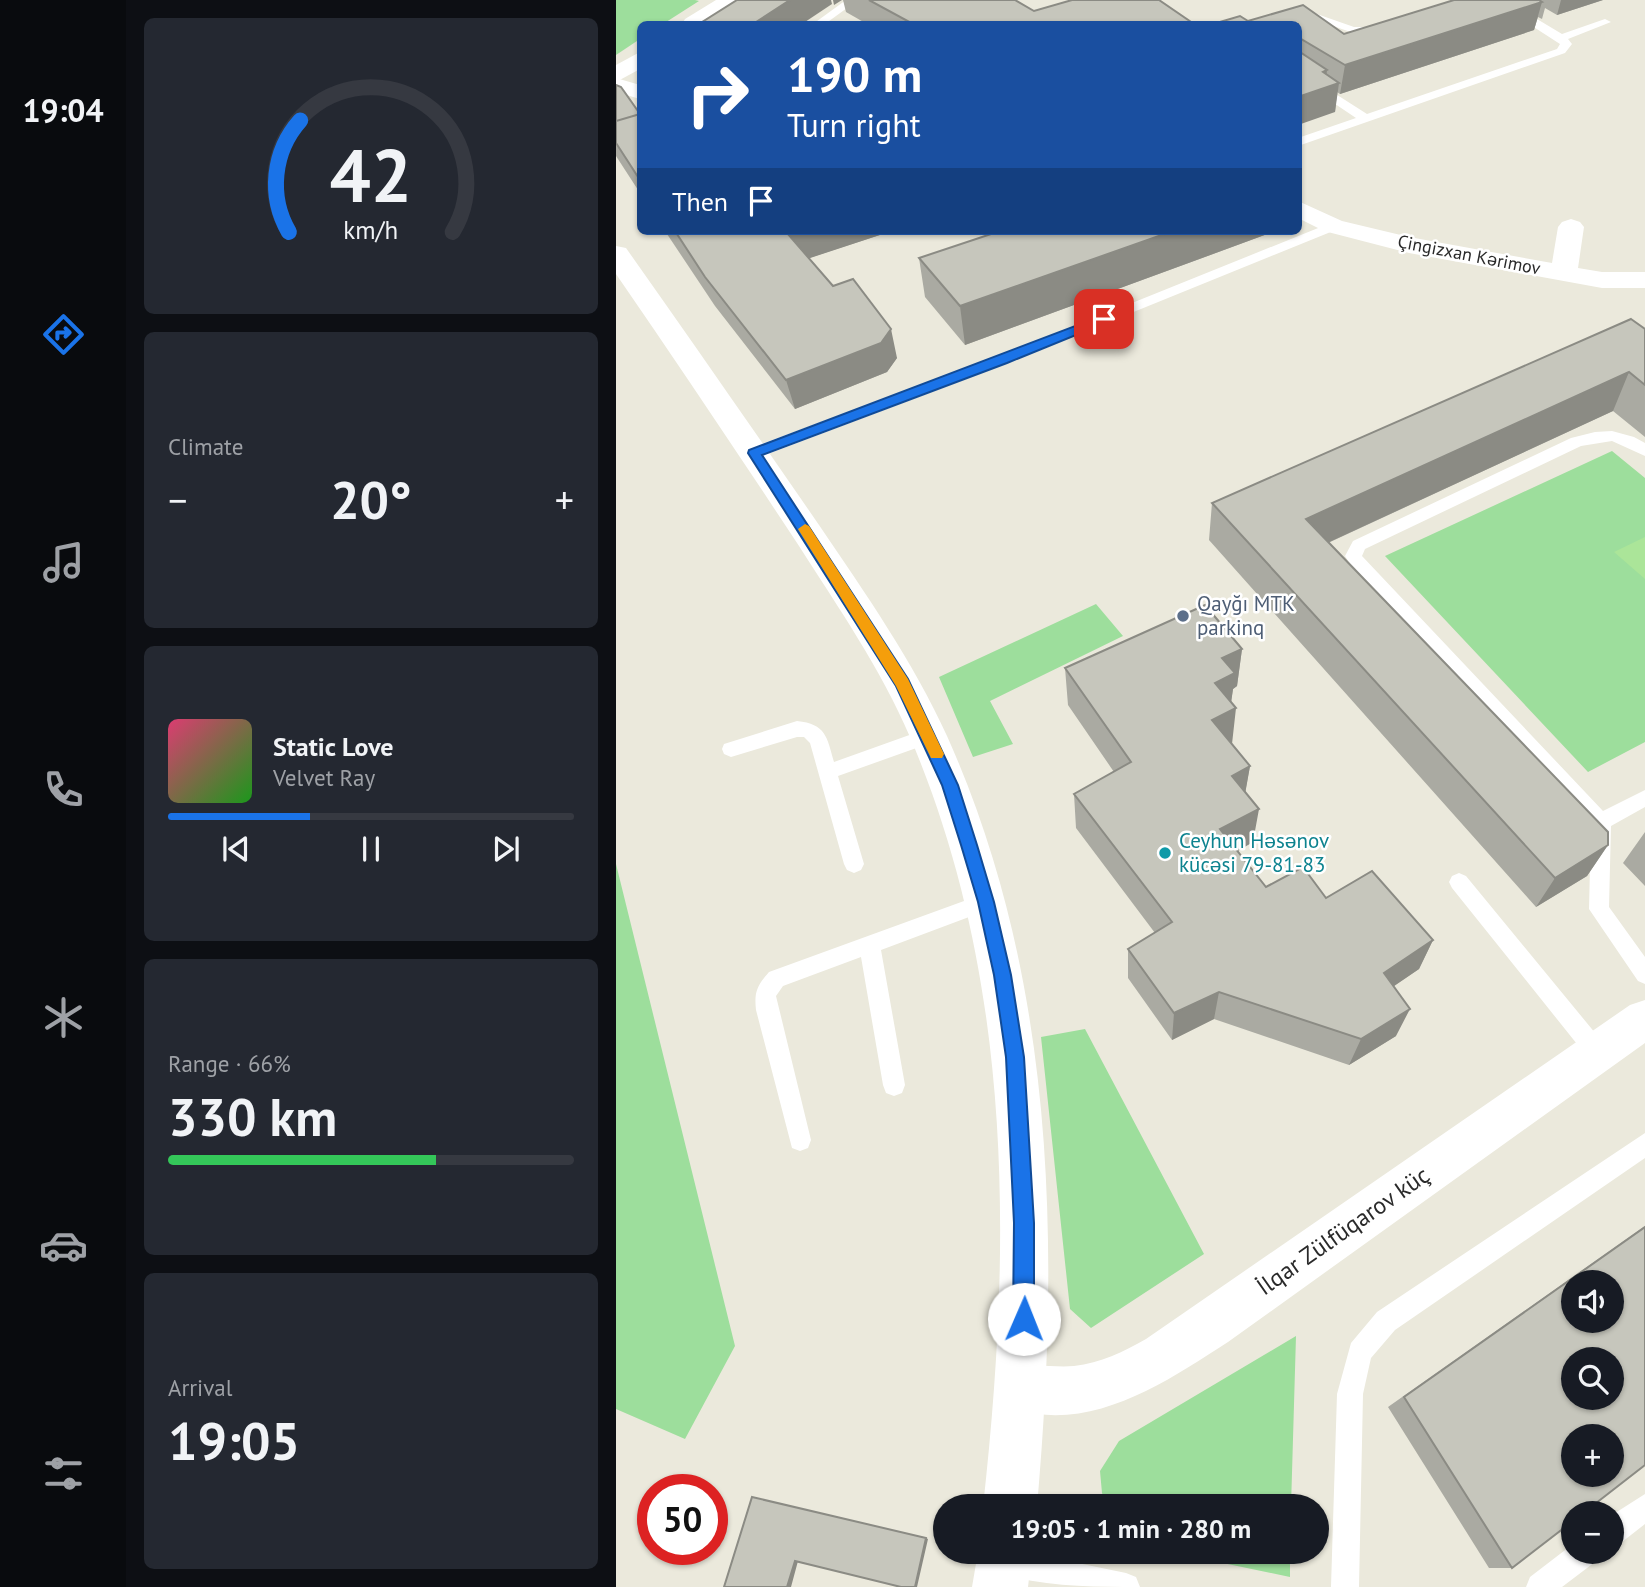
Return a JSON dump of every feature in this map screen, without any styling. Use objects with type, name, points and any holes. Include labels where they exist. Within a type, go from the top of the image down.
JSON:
[{"type":"main road","points":[[698,21],[731,0]]},
{"type":"main road","points":[[616,75],[637,61]]},
{"type":"main road","points":[[616,254],[754,453],[868,626],[902,683],[950,785],[986,902],[1003,975],[1017,1081],[1024,1223],[1021,1388],[1011,1494]]},
{"type":"street","points":[[616,85],[637,91]]},
{"type":"street","name":"Çingizxan Kərimov","points":[[1302,210],[1333,226],[1409,245],[1602,280],[1645,280]]},
{"type":"street","points":[[1564,273],[1571,227]]},
{"type":"street","name":"İlqar Zülfüqarov küç","points":[[1021,1388],[1075,1390],[1116,1381],[1147,1366],[1211,1325],[1645,1019]]},
{"type":"lane","points":[[823,21],[853,0]]},
{"type":"lane","points":[[1302,141],[1543,59],[1561,51],[1566,44],[1561,38],[1497,0]]},
{"type":"lane","points":[[1291,21],[1314,16],[1366,32],[1394,26]]},
{"type":"lane","points":[[1561,38],[1605,22]]},
{"type":"lane","points":[[1302,76],[1366,119]]},
{"type":"lane","points":[[754,453],[1003,360],[1333,226]]},
{"type":"lane","points":[[1645,451],[1633,441],[1618,435],[1598,435],[1576,442],[1359,545],[1353,556],[1362,569],[1601,822],[1599,909],[1645,974]]},
{"type":"lane","points":[[731,749],[797,729],[809,730],[818,739],[854,864]]},
{"type":"lane","points":[[827,772],[929,736]]},
{"type":"lane","points":[[1601,822],[1645,798]]},
{"type":"lane","points":[[1459,882],[1597,1052]]},
{"type":"lane","points":[[800,1140],[765,993],[776,979],[986,902]]},
{"type":"lane","points":[[869,944],[894,1085]]},
{"type":"lane","points":[[1345,1587],[1350,1394],[1360,1352],[1386,1321],[1645,1144]]},
{"type":"lane","points":[[1624,1523],[1645,1507]]},
{"type":"lane","points":[[1540,1587],[1570,1564]]},
{"type":"lane","points":[[1003,1567],[1126,1587]]},
{"type":"green space","points":[[616,0],[699,1],[668,21],[637,21],[637,41],[616,55]]},
{"type":"green space","points":[[1612,451],[1645,478],[1645,742],[1588,772],[1385,556]]},
{"type":"green space","points":[[1645,537],[1645,579],[1614,552]]},
{"type":"green space","points":[[1096,604],[1123,636],[990,701],[1013,744],[973,757],[939,677]]},
{"type":"green space","points":[[616,864],[735,1346],[685,1439],[616,1409]]},
{"type":"green space","points":[[1085,1029],[1204,1254],[1091,1328],[1070,1309],[1041,1037]]},
{"type":"green space","points":[[1296,1336],[1291,1494],[1102,1494],[1100,1471],[1119,1441]]},
{"type":"green space","points":[[1228,1564],[1290,1564],[1290,1577]]},
{"type":"building","points":[[737,0],[790,0],[758,21],[704,21]]},
{"type":"building","points":[[869,0],[1015,0],[1034,11],[1072,0],[1159,0],[1190,21],[908,21]]},
{"type":"building","points":[[1454,0],[1542,2],[1345,65],[1302,40],[1302,21],[1248,21],[1303,5],[1344,34]]},
{"type":"building","points":[[1240,16],[1248,21],[1223,21]]},
{"type":"building","points":[[1302,53],[1327,70],[1323,72],[1339,83],[1302,96]]},
{"type":"building","points":[[616,85],[621,87],[637,110],[637,115],[616,121]]},
{"type":"building","points":[[637,115],[637,175],[616,143],[616,121]]},
{"type":"building","points":[[678,235],[789,235],[833,286],[853,279],[891,329],[881,343],[786,380],[705,277]]},
{"type":"building","points":[[988,235],[1162,235],[960,306],[919,258]]},
{"type":"building","points":[[1631,319],[1645,329],[1645,385],[1629,372],[1306,519],[1608,832],[1608,845],[1555,878],[1212,503]]},
{"type":"building","name":"Ceyhun Həsənov kücəsi 79-81-83","points":[[1205,605],[1242,649],[1222,658],[1235,673],[1215,683],[1236,708],[1212,720],[1250,766],[1232,776],[1259,809],[1220,829],[1266,887],[1303,867],[1326,898],[1372,871],[1433,940],[1384,973],[1410,1009],[1361,1039],[1219,992],[1174,1013],[1128,949],[1172,922],[1074,794],[1131,762],[1065,668]]},
{"type":"building","points":[[1645,1227],[1645,1465],[1624,1481],[1624,1424],[1561,1424],[1561,1487],[1617,1487],[1599,1501],[1561,1501],[1561,1530],[1512,1568],[1404,1397],[1561,1286],[1561,1333],[1624,1333],[1624,1270],[1584,1270]]},
{"type":"building","points":[[752,1497],[926,1538],[915,1587],[901,1587],[795,1561],[787,1587],[724,1587]]},
{"type":"slow traffic","points":[[805,529],[902,683],[936,754]]},
{"type":"place","name":"Qayğı MTK parkinq","points":[[1183,616]]},
{"type":"place","name":"Ceyhun Həsənov kücəsi 79-81-83","points":[[1165,853]]},
{"type":"route","points":[[1024,1319],[1024,1223],[1015,1057],[1003,975],[969,845],[950,785],[902,683],[868,626],[754,453],[1003,360],[1104,319]]}]
